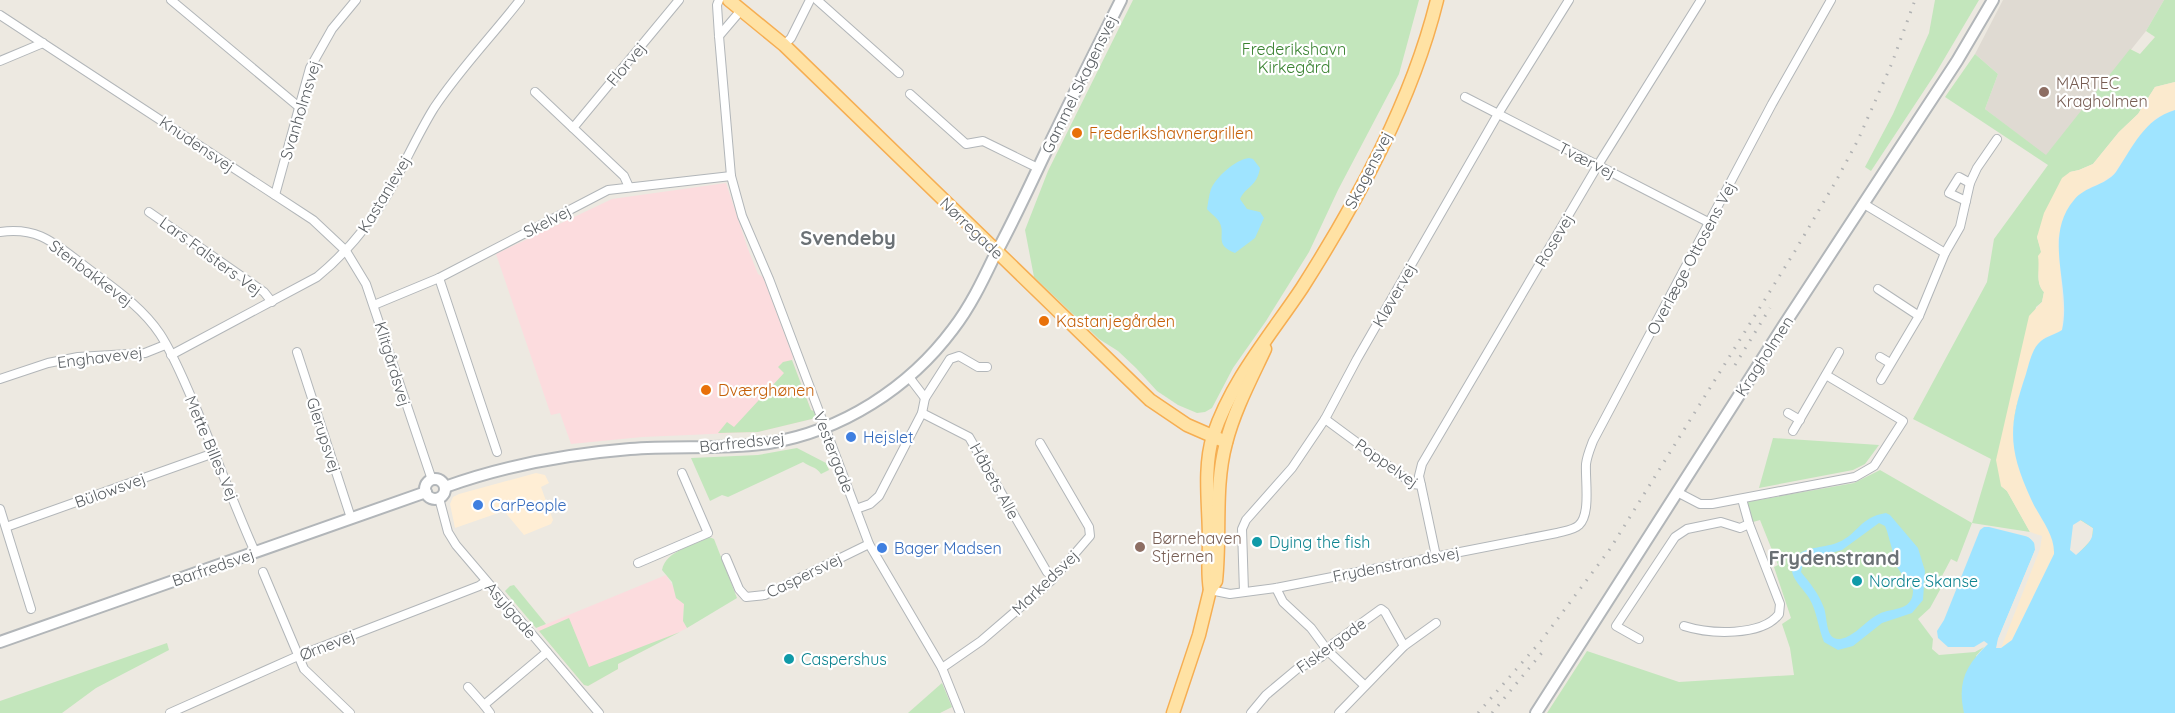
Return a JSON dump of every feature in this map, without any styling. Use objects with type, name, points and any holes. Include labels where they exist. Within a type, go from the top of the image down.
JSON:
[{"type":"main road","name":"Nørregade","points":[[729,0],[784,45],[1150,400],[1171,416],[1226,442]]},
{"type":"main road","name":"Skagensvej","points":[[1210,590],[1208,485],[1209,455],[1213,437],[1240,376],[1275,329],[1341,223],[1373,162],[1417,66],[1437,0]]},
{"type":"main road","name":"Skagensvej","points":[[1210,590],[1216,580],[1218,570],[1220,495],[1226,442],[1250,382],[1275,329]]},
{"type":"main road","points":[[1173,713],[1199,635],[1210,590]]},
{"type":"street","points":[[171,0],[299,107]]},
{"type":"street","name":"Svanholmsvej","points":[[275,195],[310,68],[332,29],[356,0]]},
{"type":"street","name":"Kastanievej","points":[[171,355],[317,277],[346,251],[360,236],[387,195],[436,106],[520,0]]},
{"type":"street","name":"Florvej","points":[[573,128],[679,0]]},
{"type":"street","name":"Vestergade","points":[[719,0],[717,5],[719,36],[731,176],[742,216],[769,279],[869,544],[942,668],[960,713]]},
{"type":"street","points":[[784,45],[791,38],[810,0]]},
{"type":"street","points":[[817,0],[899,73]]},
{"type":"street","name":"Gammel Skagensvej","points":[[997,252],[1121,0]]},
{"type":"street","name":"Kløvervej","points":[[1244,592],[1242,529],[1246,520],[1292,468],[1325,419],[1498,114],[1569,0]]},
{"type":"street","name":"Rosevej","points":[[1421,485],[1419,476],[1422,464],[1598,165],[1701,0]]},
{"type":"street","name":"Overlæge Ottosens Vej","points":[[1581,524],[1586,513],[1588,453],[1772,104],[1831,0]]},
{"type":"street","name":"Kragholmen","points":[[1536,713],[1957,61],[1993,0]]},
{"type":"street","points":[[719,36],[742,9]]},
{"type":"street","name":"Knudensvej","points":[[0,15],[313,220],[346,251]]},
{"type":"street","points":[[0,61],[43,43]]},
{"type":"street","points":[[535,92],[624,176],[629,187]]},
{"type":"street","name":"Gammel Skagensvej","points":[[910,94],[966,144],[983,141],[1038,168]]},
{"type":"street","name":"Tværvej","points":[[1465,97],[1710,223]]},
{"type":"street","points":[[1881,380],[1919,316],[1945,253],[1960,227],[1970,183],[1977,168],[1997,139]]},
{"type":"street","name":"Skelvej","points":[[374,305],[439,278],[609,190],[731,176]]},
{"type":"street","points":[[1966,201],[1949,193],[1959,177],[1970,183]]},
{"type":"street","points":[[1864,204],[1945,253]]},
{"type":"street","name":"Lars Falsters Vej","points":[[149,212],[264,292],[272,302]]},
{"type":"street","name":"Stenbakkevej","points":[[0,232],[23,230],[58,246],[138,309],[160,335],[165,345]]},
{"type":"street","name":"Klitgårdsvej","points":[[346,251],[360,271],[374,305],[416,438],[432,480]]},
{"type":"street","name":"Barfredsvej","points":[[445,487],[504,469],[566,458],[630,449],[769,443],[824,428],[884,397],[929,357],[954,329],[997,252]]},
{"type":"street","points":[[439,278],[497,452]]},
{"type":"street","points":[[1878,289],[1919,316]]},
{"type":"street","name":"Mette Billes Vej","points":[[165,345],[214,453],[255,552]]},
{"type":"street","name":"Enghavevej","points":[[0,379],[48,363],[78,357],[145,353],[165,345]]},
{"type":"street","name":"Glerupsvej","points":[[297,352],[351,518]]},
{"type":"street","points":[[1793,431],[1839,352]]},
{"type":"street","points":[[856,509],[879,496],[922,413],[925,398],[953,357],[959,356],[978,367],[987,367]]},
{"type":"street","points":[[1880,357],[1890,363]]},
{"type":"street","points":[[1677,492],[1700,504],[1712,504],[1855,477],[1874,466],[1903,421],[1826,375]]},
{"type":"street","points":[[909,377],[925,398]]},
{"type":"street","points":[[1788,412],[1800,420]]},
{"type":"street","name":"Håbets Alle","points":[[922,413],[969,437],[1047,572]]},
{"type":"street","name":"Poppelvej","points":[[1325,419],[1413,484],[1421,485],[1436,556]]},
{"type":"street","name":"Markedsvej","points":[[942,668],[981,641],[1052,580],[1090,536],[1089,527],[1040,443]]},
{"type":"street","name":"Bülowsvej","points":[[6,527],[214,453]]},
{"type":"street","points":[[638,563],[708,533],[682,473]]},
{"type":"street","points":[[432,480],[438,480],[445,487],[443,495],[439,498],[429,497],[426,492],[426,486],[432,480]]},
{"type":"street","name":"Barfredsvej","points":[[0,642],[426,492]]},
{"type":"street","name":"Asylgade","points":[[439,498],[448,532],[456,545],[599,713]]},
{"type":"street","points":[[1684,626],[1708,630],[1748,631],[1768,624],[1779,614],[1780,604],[1749,524],[1742,499]]},
{"type":"street","points":[[0,509],[31,609]]},
{"type":"street","points":[[1639,639],[1616,626],[1675,537],[1687,529],[1721,522],[1740,528],[1749,524]]},
{"type":"street","name":"Frydenstrandsvej","points":[[1210,590],[1230,594],[1276,588],[1557,533],[1581,524]]},
{"type":"street","name":"Caspersvej","points":[[726,558],[740,589],[746,597],[753,598],[765,595],[869,544]]},
{"type":"street","points":[[263,572],[304,669],[350,713]]},
{"type":"street","name":"Ørnevej","points":[[170,713],[298,656],[479,586],[486,581]]},
{"type":"street","points":[[1276,588],[1283,602],[1311,628],[1328,651],[1364,685]]},
{"type":"street","name":"Fiskergade","points":[[1251,713],[1266,695],[1297,669],[1321,657],[1334,643],[1381,609],[1385,612],[1404,646]]},
{"type":"street","points":[[1339,713],[1404,646],[1436,623]]},
{"type":"street","points":[[484,705],[547,652]]},
{"type":"street","points":[[468,687],[490,713]]},
{"type":"shaded area","name":"MARTEC Kragholmen","points":[[2003,0],[2164,0],[2146,31],[2046,156],[1985,109],[1998,74],[1975,54]]},
{"type":"shaded area","points":[[726,183],[748,249],[758,274],[763,277],[793,357],[792,360],[816,418],[758,432],[642,437],[571,444],[560,413],[551,415],[496,254],[612,199]]},
{"type":"shaded area","points":[[536,473],[545,475],[549,483],[541,487],[553,520],[551,524],[524,535],[504,511],[455,528],[450,504],[453,497]]},
{"type":"shaded area","points":[[666,575],[684,604],[683,621],[687,628],[618,664],[618,669],[588,686],[584,685],[537,628]]},
{"type":"green space","name":"Frederikshavn Kirkegård","points":[[1133,0],[1419,0],[1399,74],[1338,190],[1309,252],[1266,321],[1233,368],[1212,408],[1205,412],[1197,413],[1178,405],[1157,391],[1118,351],[1099,339],[1034,277],[1025,230],[1048,171]]},
{"type":"green space","points":[[1935,0],[1979,0],[1937,71],[1871,171],[1865,167],[1893,114],[1929,33]]},
{"type":"green space","points":[[2164,0],[2175,0],[2175,82],[2155,87],[2138,114],[2119,132],[2093,164],[2070,172],[2037,237],[2041,251],[2039,283],[2044,292],[2042,302],[2036,307],[2001,486],[2007,491],[2030,532],[1972,523],[1991,459],[1913,419],[1987,282],[1994,239],[2048,165],[1945,97],[1975,54],[1998,74],[1985,109],[2046,155],[2130,49],[2140,54],[2155,37],[2146,31]]},
{"type":"green space","points":[[792,360],[816,418],[758,432],[718,433],[727,422],[734,427],[784,373],[778,367],[783,362]]},
{"type":"green space","points":[[2073,437],[2175,713],[1547,713],[1587,651],[1679,682],[1794,675],[1790,648],[1782,624],[1791,618],[1774,567],[1778,565],[1760,520],[1753,522],[1747,502],[1854,483],[1880,470],[1972,523],[1957,562],[1951,559],[1942,576],[1949,580],[1945,589],[1941,588],[1930,608],[1918,619],[1933,639],[1932,649],[1939,655],[1975,652],[1984,647],[1976,656],[1990,672],[2076,556],[2092,539],[2093,528],[2077,518]]},
{"type":"green space","points":[[1773,438],[1879,445],[1865,464],[1853,470],[1759,488]]},
{"type":"green space","points":[[797,448],[826,463],[829,470],[821,474],[817,469],[803,462],[728,497],[722,495],[710,501],[691,458],[758,455]]},
{"type":"green space","points":[[709,537],[714,539],[737,598],[687,628],[683,621],[684,604],[676,598],[672,582],[662,570],[665,563],[675,553]]},
{"type":"green space","points":[[514,585],[546,624],[536,628],[505,591]]},
{"type":"green space","points":[[569,618],[589,667],[680,632],[618,664],[618,669],[588,686],[584,685],[539,631]]},
{"type":"green space","points":[[167,643],[169,650],[96,688],[62,713],[0,713],[0,701]]},
{"type":"green space","points":[[942,683],[952,707],[940,713],[908,713]]},
{"type":"sand","points":[[2175,82],[2175,110],[2156,118],[2136,141],[2114,174],[2087,189],[2058,238],[2063,309],[2062,330],[2043,339],[2034,352],[2020,392],[2013,437],[2023,481],[2052,540],[2054,554],[2012,640],[2001,648],[2040,549],[2042,536],[2030,532],[2007,491],[2001,486],[1996,460],[2029,316],[2042,302],[2044,292],[2039,280],[2038,256],[2041,252],[2037,237],[2044,213],[2062,178],[2070,172],[2093,164],[2119,132],[2138,114],[2155,87]]},
{"type":"water","points":[[2175,110],[2175,713],[1964,713],[1962,692],[1965,675],[1974,659],[1988,644],[1984,641],[1974,647],[1948,647],[1938,638],[1937,631],[1944,620],[1980,530],[1989,527],[2029,537],[2035,544],[2035,550],[1998,639],[1997,648],[2001,648],[2012,640],[2054,554],[2052,540],[2023,481],[2013,437],[2020,392],[2033,352],[2041,341],[2062,330],[2064,297],[2059,246],[2060,230],[2065,215],[2079,195],[2116,172],[2140,135],[2164,114]],"holes":[[[2081,520],[2093,528],[2090,540],[2076,555],[2070,550],[2073,525]]]},
{"type":"water","points":[[1249,158],[1253,159],[1260,168],[1259,174],[1240,199],[1247,209],[1260,212],[1264,218],[1255,238],[1235,253],[1224,246],[1221,225],[1207,209],[1211,189],[1218,179],[1232,165]]},
{"type":"water","points":[[1886,513],[1890,515],[1918,548],[1925,571],[1923,600],[1912,613],[1882,623],[1853,646],[1838,650],[1824,642],[1812,603],[1793,575],[1793,561],[1800,553],[1845,539],[1877,515]],"holes":[[[1879,523],[1885,526],[1897,567],[1913,590],[1911,600],[1901,608],[1877,615],[1848,636],[1836,639],[1829,633],[1820,598],[1801,572],[1803,563],[1809,559],[1842,550]]]},
{"type":"pier","points":[[2019,531],[2030,534],[2036,539],[2038,551],[2001,640],[2000,645],[2003,643],[2001,648],[1996,648],[2035,550],[2034,541]]},
{"type":"railway","points":[[1478,713],[1541,641],[1610,549],[1795,251],[1858,140],[1892,63],[1915,0]]},
{"type":"railway","points":[[1735,365],[1770,308]]},
{"type":"railway","points":[[1492,713],[1545,649]]},
{"type":"place","name":"MARTEC Kragholmen","points":[[2044,92]]},
{"type":"place","name":"Frederikshavnergrillen","points":[[1077,133]]},
{"type":"place","name":"Kastanjegården","points":[[1044,321]]},
{"type":"place","name":"Dværghønen","points":[[706,390]]},
{"type":"place","name":"Hejslet","points":[[851,437]]},
{"type":"place","name":"CarPeople","points":[[478,505]]},
{"type":"place","name":"Dying the fish","points":[[1257,542]]},
{"type":"place","name":"Børnehaven Stjernen","points":[[1140,547]]},
{"type":"place","name":"Bager Madsen","points":[[882,548]]},
{"type":"place","name":"Nordre Skanse","points":[[1857,581]]},
{"type":"place","name":"Caspershus","points":[[789,659]]},
{"type":"district","name":"Svendeby","points":[[848,238]]},
{"type":"district","name":"Frydenstrand","points":[[1834,558]]}]
